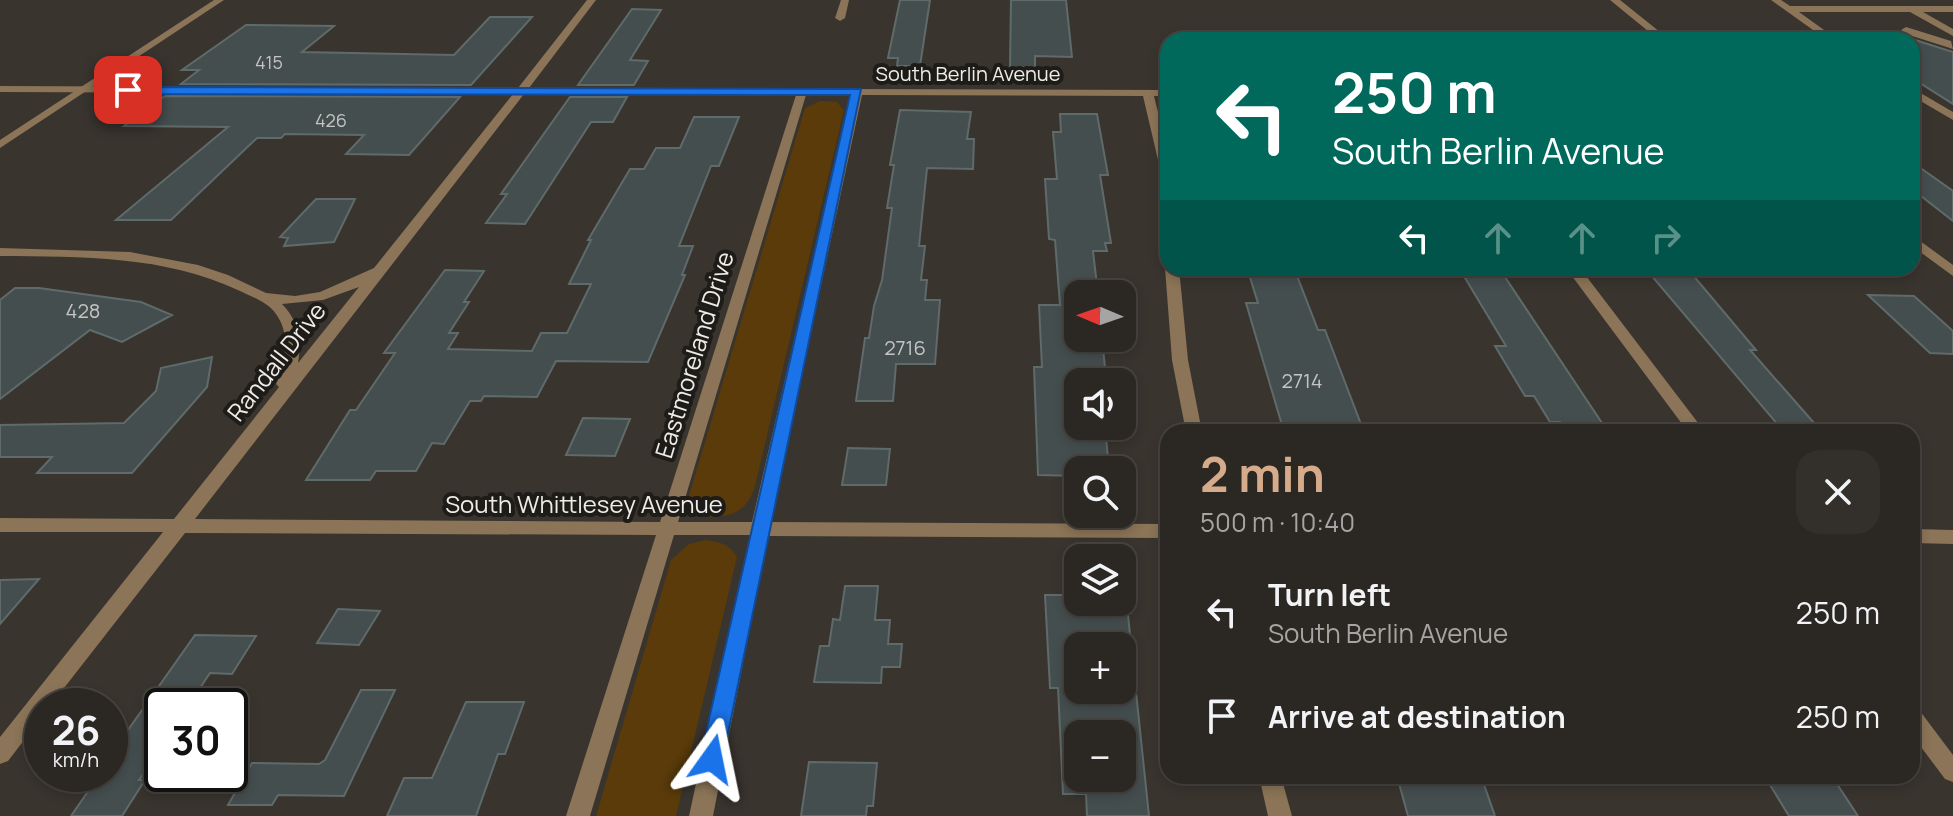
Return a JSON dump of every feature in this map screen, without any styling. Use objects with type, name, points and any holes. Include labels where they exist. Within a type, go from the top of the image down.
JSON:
[{"type":"street","points":[[0,145],[220,0]]},
{"type":"street","name":"Randall Drive","points":[[52,688],[592,0]]},
{"type":"street","points":[[840,18],[845,0]]},
{"type":"street","points":[[1614,0],[1655,32]]},
{"type":"street","points":[[1775,0],[1821,32]]},
{"type":"street","points":[[1855,0],[1887,19]]},
{"type":"street","points":[[1895,0],[1953,36]]},
{"type":"street","points":[[1788,9],[1952,10]]},
{"type":"street","points":[[1906,30],[1910,32]]},
{"type":"street","points":[[1920,36],[1953,36]]},
{"type":"street","points":[[1940,38],[1953,46]]},
{"type":"street","name":"South Berlin Avenue","points":[[0,89],[1160,93]]},
{"type":"street","name":"Eastmoreland Drive","points":[[578,816],[802,92]]},
{"type":"street","points":[[701,816],[760,529],[857,92]]},
{"type":"street","points":[[1148,93],[1160,143]]},
{"type":"street","points":[[1920,96],[1953,117]]},
{"type":"street","points":[[1920,245],[1953,272]]},
{"type":"street","points":[[0,252],[105,254],[171,262],[211,273],[258,294],[280,309],[292,337],[293,357],[277,401]]},
{"type":"street","points":[[258,294],[290,300],[328,295],[363,279],[385,263]]},
{"type":"street","points":[[1173,276],[1180,360],[1192,424]]},
{"type":"street","points":[[1579,276],[1691,424]]},
{"type":"street","name":"South Whittlesey Avenue","points":[[0,525],[1160,531]]},
{"type":"street","points":[[1920,536],[1953,537]]},
{"type":"street","points":[[0,741],[24,720]]},
{"type":"street","name":"Randall Drive","points":[[0,754],[24,724]]},
{"type":"street","points":[[1920,729],[1953,772]]},
{"type":"street","points":[[1272,784],[1280,816]]},
{"type":"shaded area","points":[[820,101],[837,102],[844,110],[755,486],[748,502],[737,511],[724,516],[706,517],[689,505],[688,499],[805,108]]},
{"type":"shaded area","points":[[706,540],[724,544],[737,557],[676,816],[596,816],[671,560],[689,544]]},
{"type":"building","points":[[900,0],[930,0],[920,66],[897,66],[898,58],[888,58]]},
{"type":"building","points":[[1011,0],[1066,0],[1072,57],[1035,56],[1035,67],[1010,67]]},
{"type":"building","points":[[632,9],[661,10],[630,60],[648,61],[634,85],[578,85]]},
{"type":"building","points":[[490,17],[532,17],[471,85],[181,84],[199,70],[182,70],[246,25],[334,26],[302,52],[454,55]]},
{"type":"building","points":[[1920,42],[1953,52],[1953,104],[1920,83]]},
{"type":"building","points":[[165,96],[460,97],[409,155],[346,154],[364,135],[285,134],[281,138],[257,138],[171,220],[116,220],[228,127],[124,126]]},
{"type":"building","points":[[570,97],[627,97],[613,122],[591,122],[525,224],[486,223],[507,194],[501,194]]},
{"type":"building","points":[[900,110],[971,112],[967,139],[974,139],[973,169],[927,168],[919,246],[925,246],[921,280],[927,280],[925,300],[940,300],[935,364],[896,364],[893,401],[856,401],[865,338],[869,338],[882,280],[892,208],[887,208],[894,165],[890,165]]},
{"type":"building","points":[[1060,114],[1097,114],[1108,175],[1100,175],[1111,243],[1105,243],[1107,251],[1093,251],[1096,280],[1064,280],[1064,352],[1103,352],[1105,368],[1064,368],[1064,440],[1106,440],[1108,456],[1064,456],[1064,476],[1038,475],[1034,367],[1042,367],[1039,305],[1060,305],[1055,240],[1049,239],[1045,179],[1057,179],[1053,132],[1061,132]]},
{"type":"building","points":[[694,117],[739,117],[719,166],[711,166],[679,246],[693,246],[682,275],[685,275],[648,362],[556,361],[537,397],[484,396],[481,401],[470,401],[444,444],[432,443],[416,471],[376,471],[370,480],[306,480],[350,410],[356,410],[395,353],[384,353],[445,270],[484,271],[449,333],[458,333],[448,349],[532,351],[541,333],[567,333],[591,284],[569,284],[591,240],[588,240],[630,169],[644,169],[656,148],[680,148]]},
{"type":"building","points":[[1920,168],[1953,191],[1953,221],[1920,195]]},
{"type":"building","points":[[316,199],[355,199],[334,242],[284,246],[288,238],[280,237]]},
{"type":"building","points":[[1250,276],[1297,276],[1318,330],[1325,330],[1361,424],[1282,424],[1246,303],[1258,303]]},
{"type":"building","points":[[1464,276],[1504,276],[1603,424],[1550,422],[1534,396],[1525,396],[1495,346],[1506,346]]},
{"type":"building","points":[[1652,276],[1694,276],[1756,350],[1750,350],[1815,424],[1777,424]]},
{"type":"building","points":[[15,288],[39,288],[141,302],[172,315],[122,342],[90,330],[0,399],[0,300]]},
{"type":"building","points":[[1868,295],[1914,296],[1953,331],[1953,354],[1930,353]]},
{"type":"building","points":[[212,357],[207,387],[132,473],[37,473],[52,457],[0,457],[0,425],[124,423],[156,391],[161,368]]},
{"type":"building","points":[[583,418],[630,419],[615,456],[566,455]]},
{"type":"building","points":[[848,448],[890,449],[886,485],[842,485]]},
{"type":"building","points":[[39,579],[0,624],[0,580]]},
{"type":"building","points":[[845,586],[878,586],[875,620],[890,620],[888,644],[902,644],[900,667],[882,667],[881,683],[814,682],[820,646],[829,646],[833,619],[840,620]]},
{"type":"building","points":[[1045,595],[1064,595],[1064,616],[1128,616],[1130,632],[1064,632],[1064,704],[1136,704],[1136,692],[1149,816],[1087,816],[1086,794],[1063,794],[1058,688],[1050,688]]},
{"type":"building","points":[[338,609],[380,611],[359,645],[317,643]]},
{"type":"building","points":[[195,635],[256,636],[232,674],[210,673],[200,688],[158,688]]},
{"type":"building","points":[[361,690],[395,690],[344,796],[278,795],[272,805],[228,805],[235,792],[248,792],[248,770],[252,763],[319,764],[325,760]]},
{"type":"building","points":[[466,702],[524,702],[505,754],[498,754],[476,816],[387,816],[404,778],[432,778]]},
{"type":"building","points":[[144,707],[144,772],[139,780],[144,782],[122,816],[71,816],[88,792],[128,792],[128,730]]},
{"type":"building","points":[[809,762],[877,763],[873,806],[867,806],[866,816],[801,816]]},
{"type":"building","points":[[1399,784],[1484,784],[1495,816],[1408,816]]},
{"type":"building","points":[[1769,784],[1837,784],[1858,816],[1789,816]]},
{"type":"route","points":[[128,90],[857,92],[712,759]]}]
